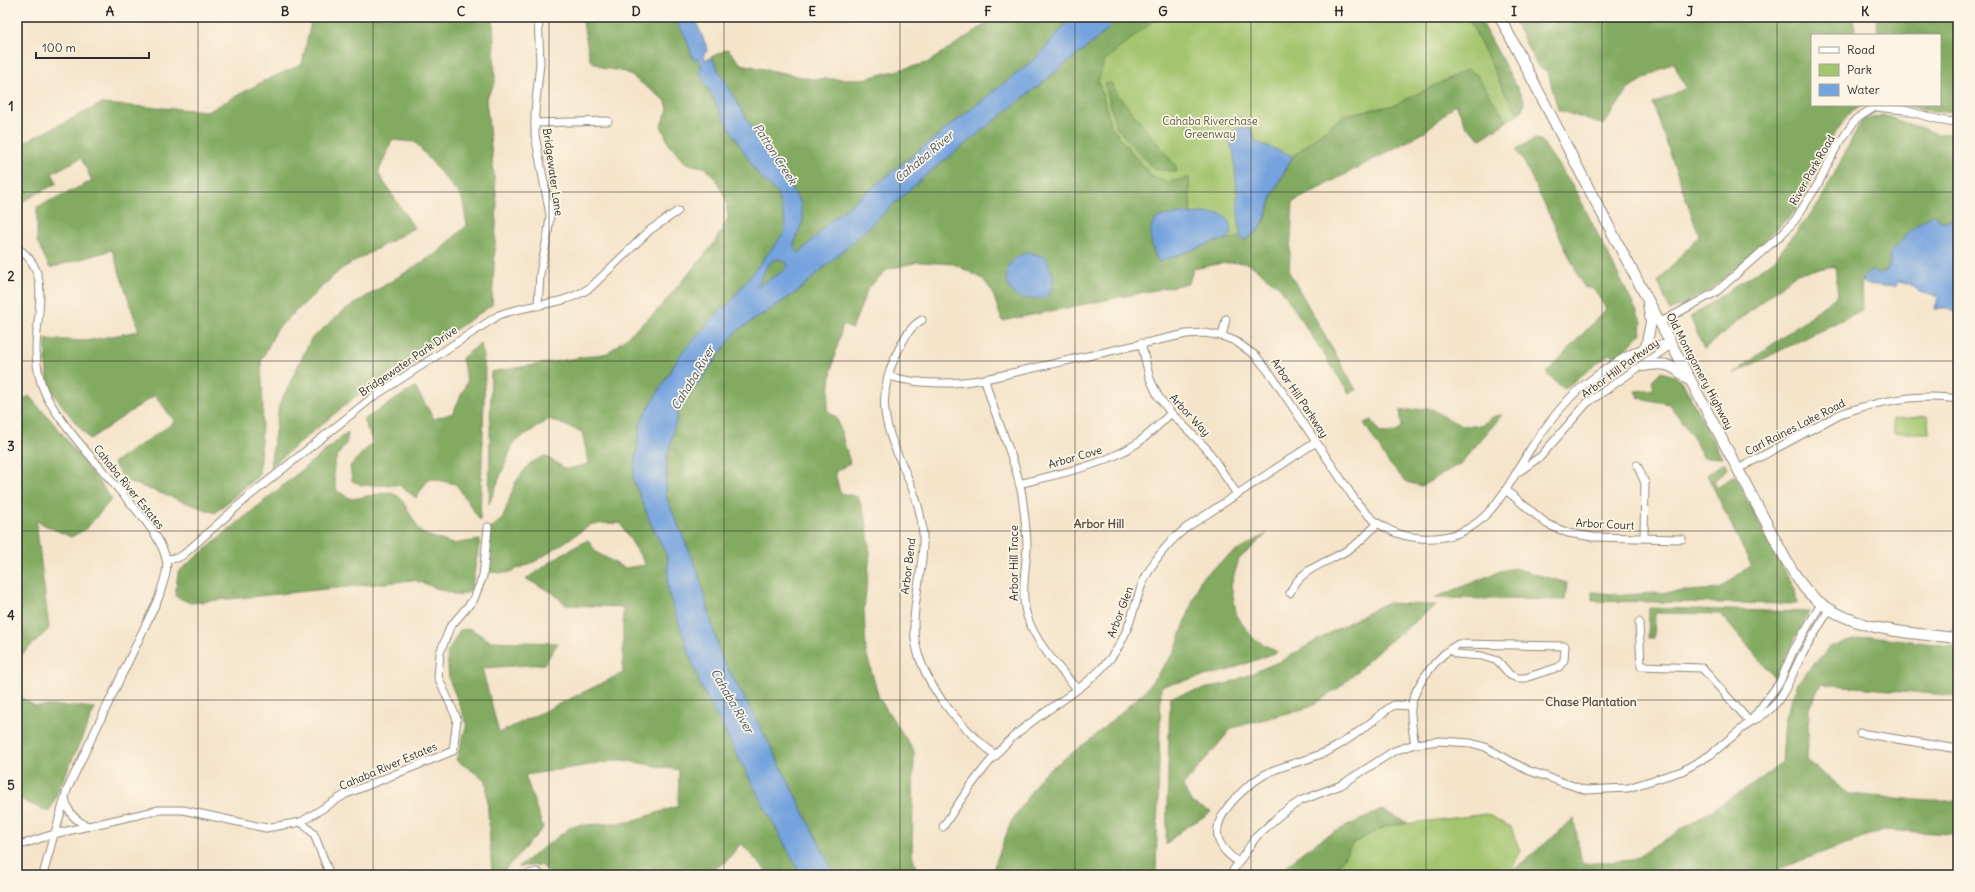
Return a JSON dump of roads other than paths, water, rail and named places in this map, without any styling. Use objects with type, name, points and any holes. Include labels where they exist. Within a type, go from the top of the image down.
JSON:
[{"type":"street","name":"Bridgewater Lane","points":[[538,17],[540,63],[535,123],[539,161],[550,215],[540,274],[538,306]]},
{"type":"street","name":"Old Montgomery Highway","points":[[1500,17],[1579,171],[1661,322],[1793,572],[1810,594],[1825,607],[1844,618],[1869,625],[1958,638]]},
{"type":"street","name":"River Park Road","points":[[1661,322],[1716,292],[1736,277],[1782,234],[1795,220],[1818,184],[1836,148],[1856,119],[1875,107],[1904,110],[1948,122],[1958,120]]},
{"type":"street","points":[[535,123],[608,121]]},
{"type":"street","name":"Bridgewater Park Drive","points":[[166,560],[183,555],[248,498],[373,397],[489,320],[507,312],[575,297],[591,287],[650,230],[678,211]]},
{"type":"street","name":"Cahaba River Estates","points":[[17,248],[29,258],[38,275],[40,307],[37,337],[37,361],[40,378],[48,399],[79,442],[149,526],[161,545],[166,560]]},
{"type":"street","points":[[1646,347],[1651,322],[1647,296]]},
{"type":"street","name":"Arbor Bend","points":[[922,320],[910,330],[893,360],[884,397],[885,416],[917,505],[922,526],[923,554],[913,612],[915,645],[929,678],[947,708],[961,725],[996,756]]},
{"type":"street","points":[[1222,336],[1226,320]]},
{"type":"street","name":"Arbor Hill Parkway","points":[[888,376],[911,382],[933,384],[957,383],[985,379],[1186,334],[1205,333],[1222,336],[1245,348],[1261,361],[1355,500],[1377,524],[1394,532],[1413,538],[1435,538],[1463,531],[1481,519],[1507,491],[1541,434],[1572,396],[1599,374],[1646,347],[1672,344]]},
{"type":"street","name":"Arbor Way","points":[[1141,343],[1154,389],[1171,413],[1207,449],[1237,494]]},
{"type":"street","name":"Arbor Hill Parkway","points":[[1518,472],[1541,456],[1588,403],[1622,378],[1643,366],[1672,344]]},
{"type":"street","points":[[1643,366],[1658,363],[1672,366],[1692,382]]},
{"type":"street","name":"Arbor Hill Trace","points":[[985,379],[992,407],[1019,484],[1026,536],[1023,589],[1027,615],[1036,635],[1076,689]]},
{"type":"street","name":"Carl Raines Lake Road","points":[[1738,468],[1840,414],[1856,408],[1911,397],[1958,399]]},
{"type":"street","name":"Arbor Cove","points":[[1019,484],[1086,467],[1112,457],[1144,438],[1171,413]]},
{"type":"street","name":"Arbor Glen","points":[[943,827],[963,797],[996,756],[1014,737],[1100,669],[1116,650],[1126,632],[1145,578],[1164,549],[1186,528],[1316,442]]},
{"type":"street","name":"Arbor Court","points":[[1637,465],[1646,483],[1644,537]]},
{"type":"street","name":"Arbor Court","points":[[1507,491],[1539,518],[1557,530],[1580,536],[1682,539]]},
{"type":"street","points":[[1290,593],[1293,584],[1302,575],[1354,547],[1377,524]]},
{"type":"street","name":"Cahaba River Estates","points":[[17,846],[54,834],[159,810],[183,810],[266,828],[301,822],[346,794],[453,751],[457,719],[438,677],[440,652],[450,627],[474,599],[483,576],[488,527]]},
{"type":"street","points":[[43,875],[54,834],[66,799],[67,790],[158,597],[166,567],[166,560]]},
{"type":"street","points":[[1230,875],[1262,830],[1290,807],[1341,785],[1394,751],[1415,744],[1440,742],[1471,743],[1485,747],[1527,770],[1584,790],[1613,790],[1628,788],[1682,772],[1710,755],[1750,722],[1780,682],[1794,651],[1825,607]]},
{"type":"street","points":[[1640,622],[1641,666],[1702,668],[1750,722]]},
{"type":"street","points":[[1415,744],[1411,706],[1418,685],[1450,649],[1458,644],[1565,646],[1564,660],[1559,667],[1525,678],[1517,678],[1510,675],[1498,661],[1482,656],[1456,654],[1450,649]]},
{"type":"street","points":[[1238,862],[1219,842],[1217,832],[1218,826],[1228,806],[1242,791],[1274,770],[1300,763],[1334,748],[1389,708],[1394,706],[1411,706]]},
{"type":"street","points":[[1860,733],[1958,749]]},
{"type":"street","points":[[66,799],[67,808],[73,816],[88,826]]},
{"type":"street","points":[[301,822],[314,834],[330,875]]},
{"type":"street","points":[[525,875],[537,872],[541,875]]},
{"type":"water","name":"Cahaba River","points":[[673,17],[694,17],[708,50],[703,55],[706,60],[711,57],[749,123],[800,202],[803,220],[794,244],[795,250],[800,253],[830,221],[1037,57],[1072,17],[1120,17],[1096,40],[925,176],[797,292],[737,331],[679,408],[667,457],[666,496],[698,572],[720,654],[772,749],[835,875],[801,875],[701,687],[668,592],[668,558],[650,522],[633,478],[641,421],[680,355],[721,309],[728,305],[784,233],[785,220],[777,193],[758,175],[726,122],[698,70],[702,68],[699,59],[694,60],[685,36]],"holes":[[[780,259],[789,265],[782,272],[757,287],[766,268],[773,260]]]},
{"type":"water","points":[[1250,127],[1256,142],[1293,156],[1276,188],[1261,226],[1252,236],[1244,240],[1240,237],[1234,154],[1228,136],[1239,128]]},
{"type":"water","points":[[1956,211],[1958,214],[1958,313],[1947,309],[1935,309],[1938,297],[1920,292],[1910,284],[1899,281],[1895,287],[1865,284],[1861,281],[1866,274],[1872,270],[1880,274],[1886,271],[1890,265],[1890,253],[1917,224],[1935,214],[1939,221],[1950,221]]},
{"type":"water","points":[[1201,213],[1223,214],[1229,222],[1232,234],[1225,240],[1214,242],[1159,262],[1154,252],[1151,238],[1152,226],[1155,221],[1160,217],[1168,215]]},
{"type":"water","points":[[1028,252],[1045,257],[1050,267],[1053,281],[1048,297],[1023,299],[1016,296],[1009,288],[1007,273],[1010,264],[1016,258]]},
{"type":"district","name":"Arbor Hill","points":[[1099,524]]},
{"type":"district","name":"Chase Plantation","points":[[1591,702]]},
{"type":"park label","name":"Cahaba Riverchase Greenway","points":[[1210,127]]},
{"type":"water label","name":"Patton Creek","points":[[775,154]]}]
